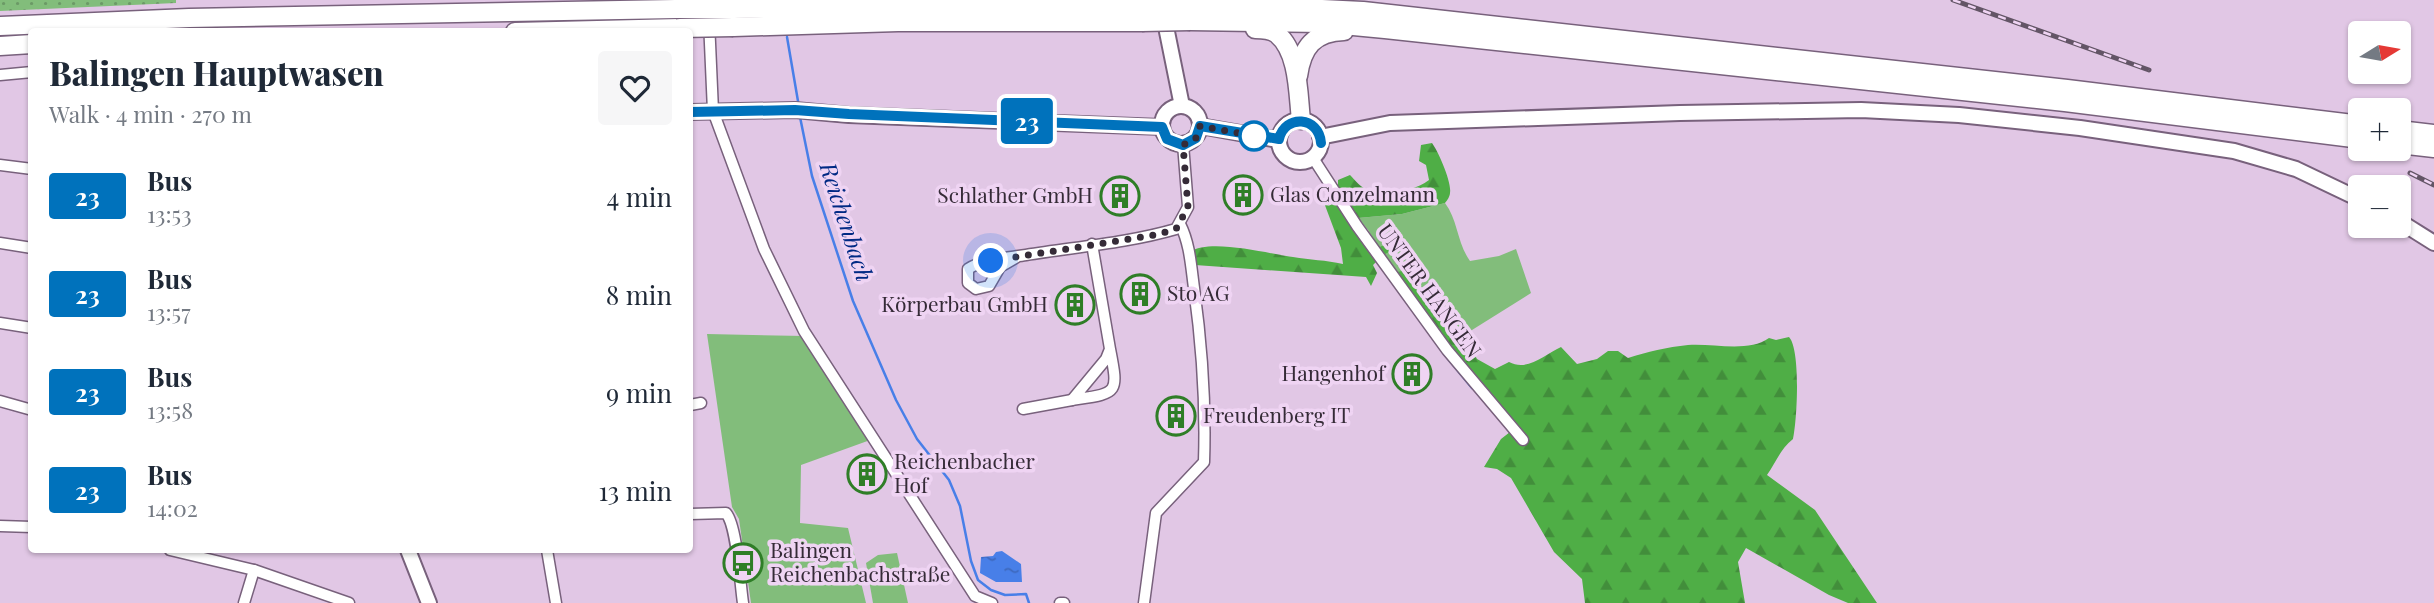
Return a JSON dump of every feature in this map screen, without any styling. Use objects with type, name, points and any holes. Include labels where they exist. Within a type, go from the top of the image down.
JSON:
[{"type":"highway","points":[[680,28],[733,18],[900,3],[1023,2],[1141,14]]},
{"type":"highway","points":[[3,25],[188,18],[676,9],[733,18],[898,22],[1189,13],[1281,7],[1377,13],[2067,89],[2348,123]]},
{"type":"highway","points":[[1189,13],[1228,27],[1266,29],[1276,33],[1293,62],[1301,120]]},
{"type":"highway","points":[[1211,21],[1322,23],[2052,100],[2348,137]]},
{"type":"highway","points":[[1297,87],[1301,58],[1314,40],[1330,32],[1385,30]]},
{"type":"highway","points":[[0,46],[28,44]]},
{"type":"highway","points":[[2411,131],[2434,134]]},
{"type":"highway","points":[[2411,145],[2434,148]]},
{"type":"street","points":[[704,0],[709,21],[713,111],[764,249],[804,331],[975,596],[992,603]]},
{"type":"street","points":[[1160,0],[1182,106]]},
{"type":"street","points":[[0,75],[28,72]]},
{"type":"street","points":[[1182,106],[1195,112],[1200,126],[1196,138],[1183,145],[1167,139],[1162,127],[1167,112],[1173,107],[1182,106]]},
{"type":"street","points":[[693,112],[795,110],[1162,127]]},
{"type":"street","points":[[1320,137],[1390,123],[1786,110],[1948,114],[2068,127],[2234,151],[2286,166],[2348,193]]},
{"type":"street","points":[[1301,120],[1313,125],[1320,137],[1320,148],[1312,158],[1300,162],[1287,158],[1279,139],[1289,124],[1301,120]]},
{"type":"street","points":[[1200,126],[1279,139]]},
{"type":"street","points":[[1017,257],[1000,267],[989,286],[976,289],[968,282],[968,269],[975,264],[1092,244],[1155,235],[1176,229],[1188,207],[1183,145]]},
{"type":"street","name":"UNTER HANGEN","points":[[1312,158],[1324,172],[1357,226],[1447,350],[1523,440]]},
{"type":"street","points":[[0,165],[28,168]]},
{"type":"street","points":[[1144,603],[1156,513],[1204,462],[1206,409],[1200,330],[1189,249],[1180,224]]},
{"type":"street","points":[[2411,229],[2434,243]]},
{"type":"street","points":[[0,243],[28,247]]},
{"type":"street","points":[[1023,409],[1102,396],[1115,387],[1116,378],[1092,244]]},
{"type":"street","points":[[0,323],[28,327]]},
{"type":"street","points":[[1072,400],[1106,359],[1110,348]]},
{"type":"street","points":[[0,401],[28,409]]},
{"type":"street","points":[[693,404],[701,403]]},
{"type":"street","points":[[693,514],[726,513],[733,527],[743,603]]},
{"type":"street","points":[[0,526],[28,527]]},
{"type":"street","points":[[183,553],[254,570],[349,603]]},
{"type":"street","points":[[409,553],[429,603]]},
{"type":"street","points":[[547,553],[554,603]]},
{"type":"street","points":[[244,603],[254,570]]},
{"type":"green space","points":[[0,0],[176,0],[176,3],[0,11]]},
{"type":"green space","points":[[1432,143],[1449,182],[1450,194],[1445,203],[1402,214],[1358,218],[1378,247],[1389,244],[1391,251],[1373,265],[1377,273],[1371,286],[1366,277],[1195,265],[1190,252],[1211,246],[1343,264],[1341,248],[1323,200],[1331,192],[1342,194],[1338,180],[1350,175],[1363,188],[1375,191],[1400,191],[1423,184],[1429,180],[1426,165],[1419,161],[1421,145]]},
{"type":"green space","points":[[1445,203],[1470,261],[1499,256],[1516,249],[1531,293],[1464,335],[1428,297],[1410,270],[1393,272],[1381,257],[1388,244],[1378,247],[1358,218],[1402,214]]},
{"type":"green space","points":[[1410,270],[1428,297],[1464,335],[1477,359],[1495,369],[1509,362],[1523,365],[1536,361],[1561,347],[1577,364],[1597,359],[1608,351],[1618,351],[1628,358],[1680,346],[1741,346],[1761,343],[1769,338],[1776,340],[1789,337],[1793,344],[1797,370],[1793,439],[1767,475],[1815,510],[1877,603],[1848,603],[1746,548],[1738,562],[1745,603],[1585,603],[1582,579],[1554,552],[1511,478],[1497,469],[1484,467],[1501,439],[1510,432],[1481,398],[1393,272]]},
{"type":"green space","points":[[707,334],[804,336],[873,439],[801,465],[800,523],[848,528],[866,603],[751,603],[739,519],[732,507]]},
{"type":"green space","points":[[897,553],[908,603],[873,603],[866,563],[878,555]]},
{"type":"water","points":[[1002,551],[1021,564],[1022,582],[996,582],[980,573],[981,557],[993,556]]},
{"type":"waterway","name":"Reichenbach","points":[[787,37],[799,107]]},
{"type":"waterway","name":"Reichenbach","points":[[800,117],[812,176],[853,301],[896,400],[917,439],[949,480],[960,506],[971,561],[978,580],[991,590],[1005,595],[1026,594],[1029,603]]},
{"type":"waterway","points":[[1445,355],[1472,388]]},
{"type":"railway","points":[[1953,0],[2149,70]]},
{"type":"railway","points":[[2410,173],[2434,185]]},
{"type":"bus line","name":"23","points":[[693,112],[795,110],[1162,127],[1167,139],[1183,145],[1196,138],[1200,126],[1279,139],[1284,128],[1301,120],[1318,130],[1321,143]]},
{"type":"place","name":"Glas Conzelmann","points":[[1243,195]]},
{"type":"place","name":"Schlather GmbH","points":[[1120,196]]},
{"type":"place","name":"Sto AG","points":[[1140,294]]},
{"type":"place","name":"Körperbau GmbH","points":[[1075,305]]},
{"type":"place","name":"Hangenhof","points":[[1412,374]]},
{"type":"place","name":"Freudenberg IT","points":[[1176,416]]},
{"type":"place","name":"Reichenbacher Hof","points":[[867,474]]},
{"type":"place","name":"Balingen Reichenbachstraße","points":[[743,563]]},
{"type":"route","points":[[991,261],[1155,235],[1176,229],[1188,207],[1183,145],[1196,138],[1200,126],[1254,136]]}]
